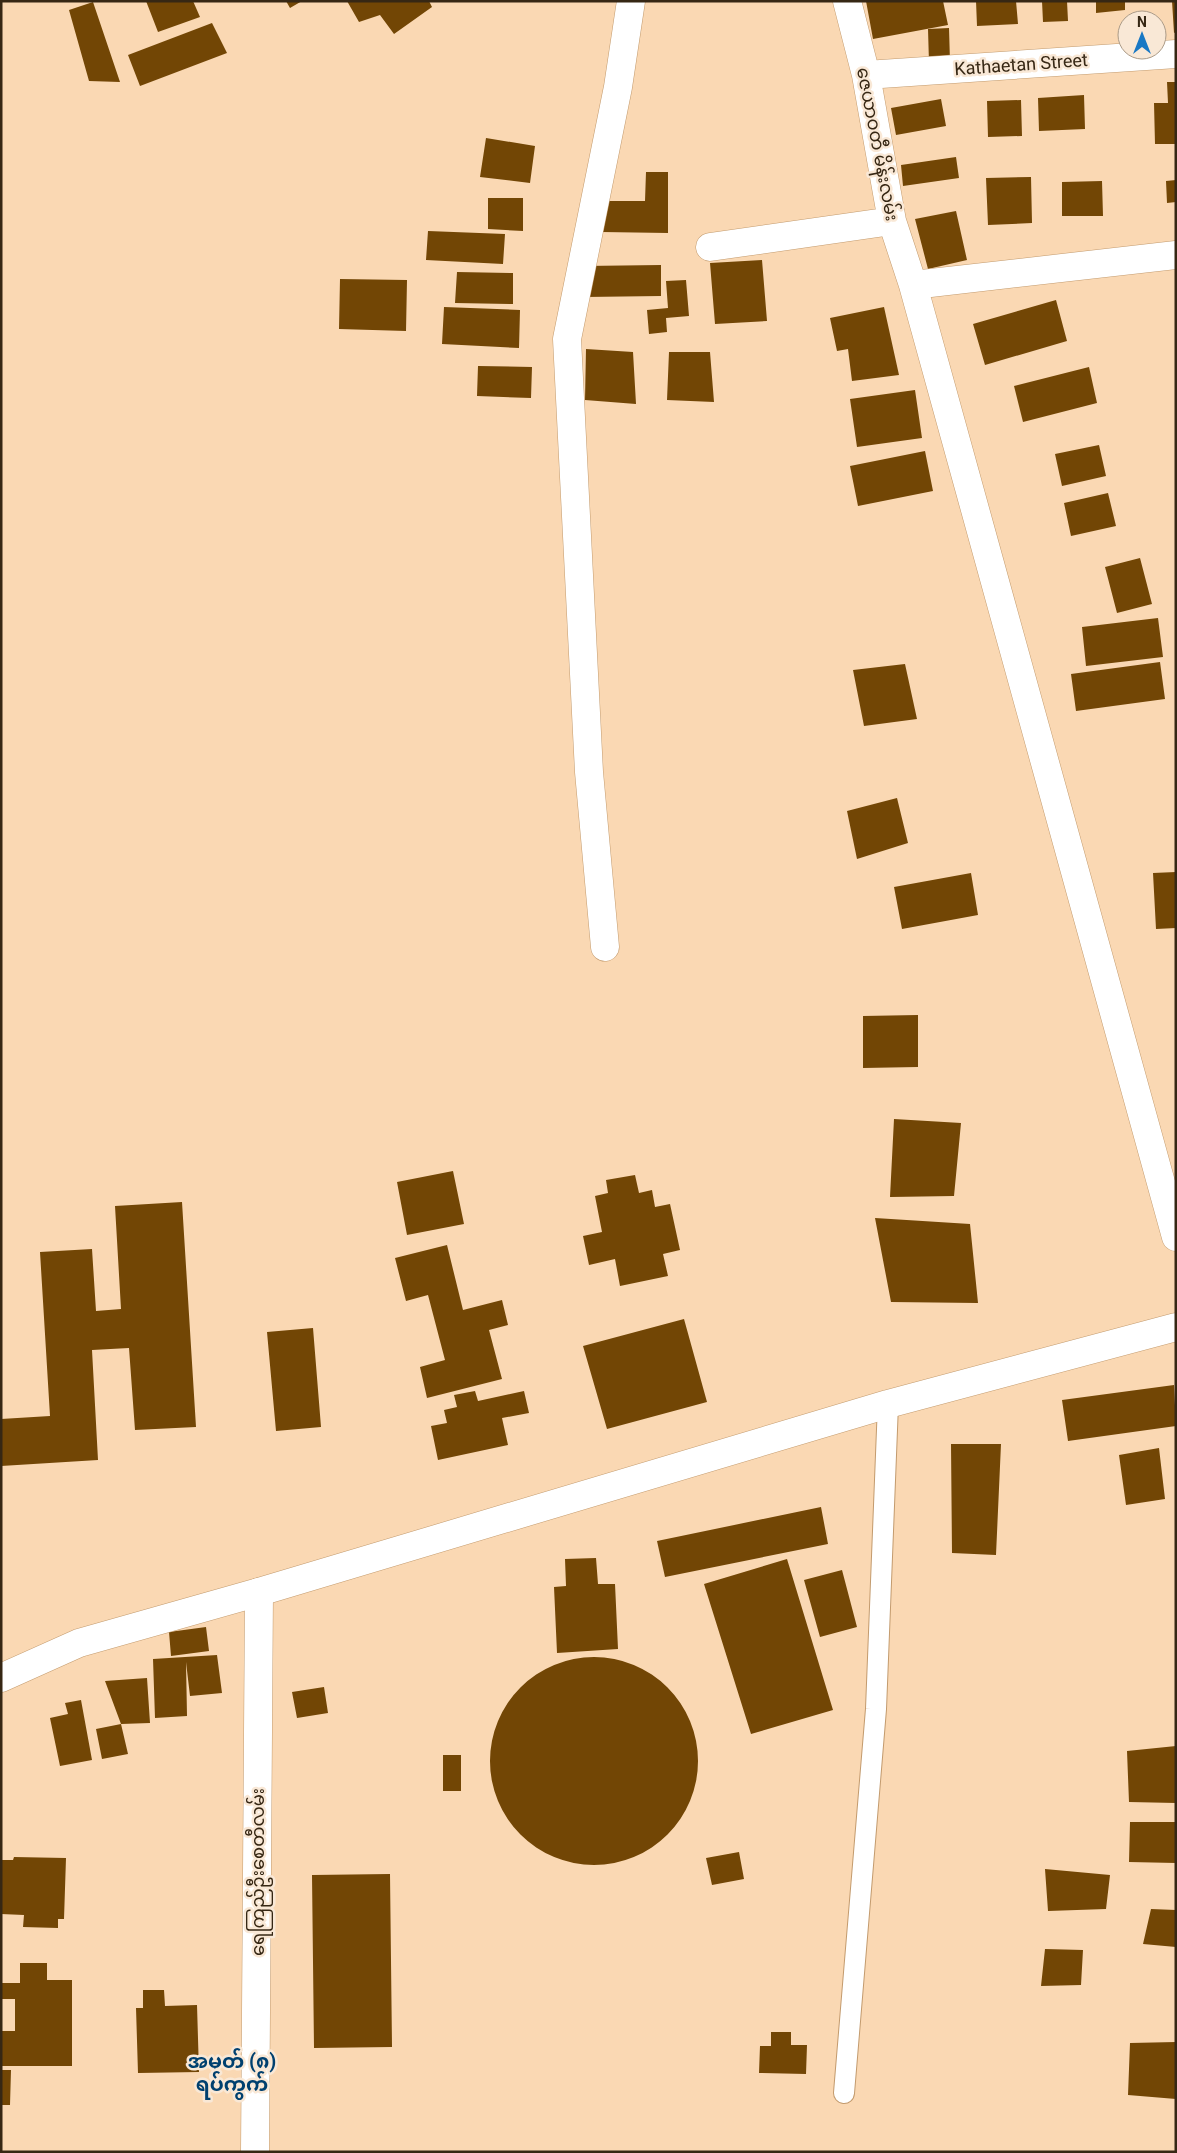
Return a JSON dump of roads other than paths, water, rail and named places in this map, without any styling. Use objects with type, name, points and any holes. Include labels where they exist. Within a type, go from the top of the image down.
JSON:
[{"type":"street","points":[[605,946],[589,772],[567,339],[618,87],[631,1]]},
{"type":"street","name":"ဇေယာဝတီ မိန်းလမ်း","points":[[847,1],[866,74],[892,221],[913,285],[1176,1237]]},
{"type":"street","name":"Kathaetan Street","points":[[866,74],[1176,54]]},
{"type":"street","points":[[710,247],[892,221]]},
{"type":"street","points":[[913,285],[1176,254]]},
{"type":"street","points":[[1,1678],[79,1643],[259,1592],[888,1404],[1176,1327]]},
{"type":"street","name":"ရေကြည်ဦးစေတီလမ်း","points":[[255,2152],[259,1592]]},
{"type":"lane","points":[[844,2093],[876,1709],[888,1404]]},
{"type":"district","name":"အမှတ် (၈) ရပ်ကွက်","points":[[232,2072]]}]
